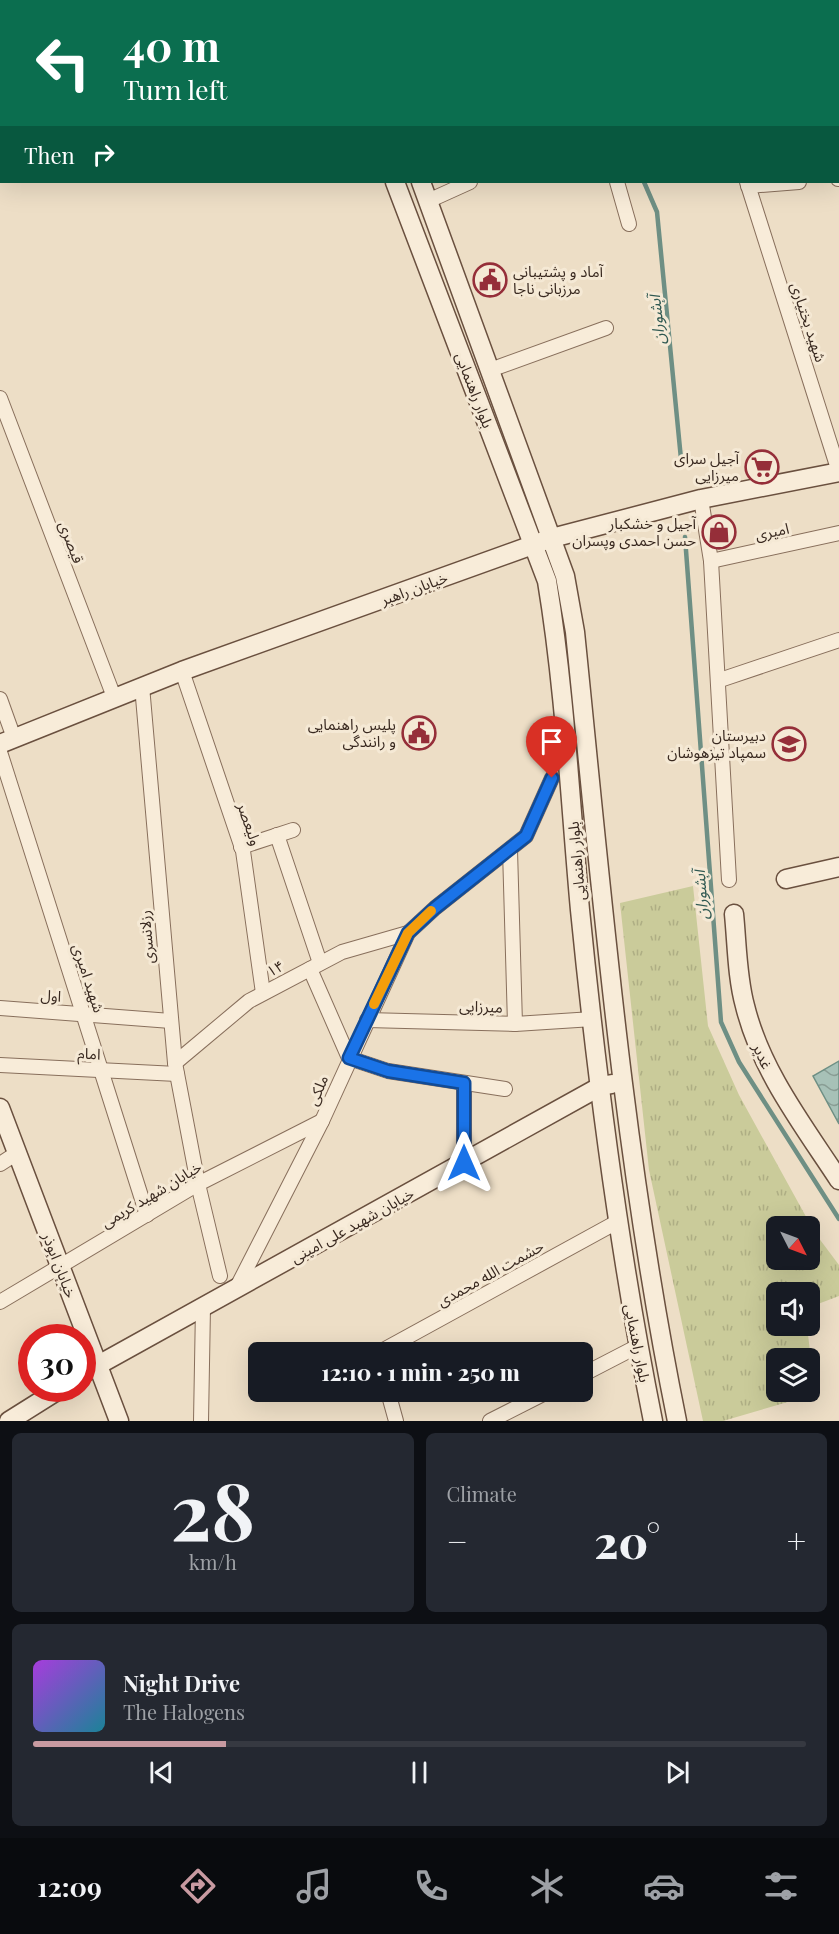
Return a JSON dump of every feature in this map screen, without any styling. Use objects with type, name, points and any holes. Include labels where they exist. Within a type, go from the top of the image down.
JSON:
[{"type":"main road","name":"بلوار راهنمایی","points":[[395,183],[547,581],[558,650],[580,913],[617,1221],[653,1421]]},
{"type":"main road","name":"بلوار راهنمایی","points":[[421,183],[565,576],[575,632],[623,1081],[642,1234],[677,1421]]},
{"type":"main road","name":"خیابان راهبر","points":[[7,741],[182,671],[552,538],[701,499],[839,472]]},
{"type":"main road","points":[[786,879],[839,867]]},
{"type":"main road","name":"غدیر","points":[[734,914],[744,1004],[756,1043],[776,1084],[839,1180]]},
{"type":"main road","name":"خیابان شهید علی امینی","points":[[96,1367],[601,1086],[623,1081]]},
{"type":"main road","name":"خیابان ابوذر","points":[[0,1108],[60,1267],[77,1324]]},
{"type":"main road","name":"خیابان ابوذر","points":[[96,1381],[119,1421]]},
{"type":"main road","points":[[9,1421],[39,1402]]},
{"type":"street","points":[[428,201],[468,183]]},
{"type":"street","points":[[617,183],[629,224]]},
{"type":"street","points":[[748,184],[774,183]]},
{"type":"street","name":"شهید بختیاری","points":[[748,184],[839,472]]},
{"type":"street","points":[[490,370],[606,328]]},
{"type":"street","name":"قیصری","points":[[0,398],[5,428],[114,697]]},
{"type":"street","points":[[701,499],[711,561],[720,680],[729,880]]},
{"type":"street","name":"امیری","points":[[711,561],[839,534]]},
{"type":"street","points":[[720,680],[839,640]]},
{"type":"street","name":"ولیعصر","points":[[182,671],[241,847],[263,993]]},
{"type":"street","name":"رزلانسری","points":[[142,686],[176,1069],[198,1184],[220,1276]]},
{"type":"street","points":[[0,699],[7,741]]},
{"type":"street","name":"شهید امیری","points":[[0,752],[147,1215]]},
{"type":"street","name":"ملکی","points":[[236,1289],[322,1120],[408,933],[435,908],[526,836],[552,778]]},
{"type":"street","points":[[241,847],[293,830]]},
{"type":"street","points":[[277,835],[315,966],[349,1058],[388,1071],[505,1089]]},
{"type":"street","points":[[510,850],[515,1024]]},
{"type":"street","name":"۱۴","points":[[176,1069],[249,1000],[342,952],[408,933]]},
{"type":"street","name":"اول","points":[[0,1008],[171,1021]]},
{"type":"street","name":"میرزایی","points":[[367,1020],[515,1024],[593,1020]]},
{"type":"street","name":"امام","points":[[0,1065],[101,1070],[176,1069]]},
{"type":"street","points":[[464,1083],[464,1163]]},
{"type":"street","name":"خیابان شهید کریمی","points":[[0,1302],[198,1184],[322,1120]]},
{"type":"street","points":[[0,1164],[17,1153]]},
{"type":"street","name":"حشمت الله محمدی","points":[[398,1342],[617,1221]]},
{"type":"street","points":[[201,1421],[203,1307]]},
{"type":"street","points":[[593,1368],[638,1346]]},
{"type":"street","points":[[391,1402],[396,1421]]},
{"type":"street","points":[[489,1421],[527,1402]]},
{"type":"green space","points":[[693,886],[708,1026],[739,1095],[806,1216],[766,1216],[766,1270],[820,1270],[820,1240],[839,1265],[839,1296],[820,1303],[820,1282],[766,1282],[766,1336],[808,1336],[810,1348],[766,1348],[766,1402],[788,1402],[723,1421],[703,1421],[649,1170],[620,903]]},
{"type":"water","points":[[839,1061],[839,1124],[813,1076]]},
{"type":"waterway","name":"آبشوران","points":[[644,183],[657,212],[681,459]]},
{"type":"waterway","name":"آبشوران","points":[[685,537],[721,1022],[739,1062],[839,1219]]},
{"type":"slow traffic","points":[[374,1004],[408,933],[431,911]]},
{"type":"place","name":"آماد و پشتیبانی مرزبانی ناجا","points":[[490,280]]},
{"type":"place","name":"آجیل سرای میرزایی","points":[[762,467]]},
{"type":"place","name":"آجیل و خشکبار حسن احمدی وپسران","points":[[719,532]]},
{"type":"place","name":"پلیس راهنمایی و رانندگی","points":[[419,733]]},
{"type":"place","name":"دبیرستان سمپاد تیزهوشان","points":[[789,744]]},
{"type":"route","points":[[464,1163],[464,1083],[388,1071],[349,1058],[408,933],[435,908],[526,836],[552,778]]}]
